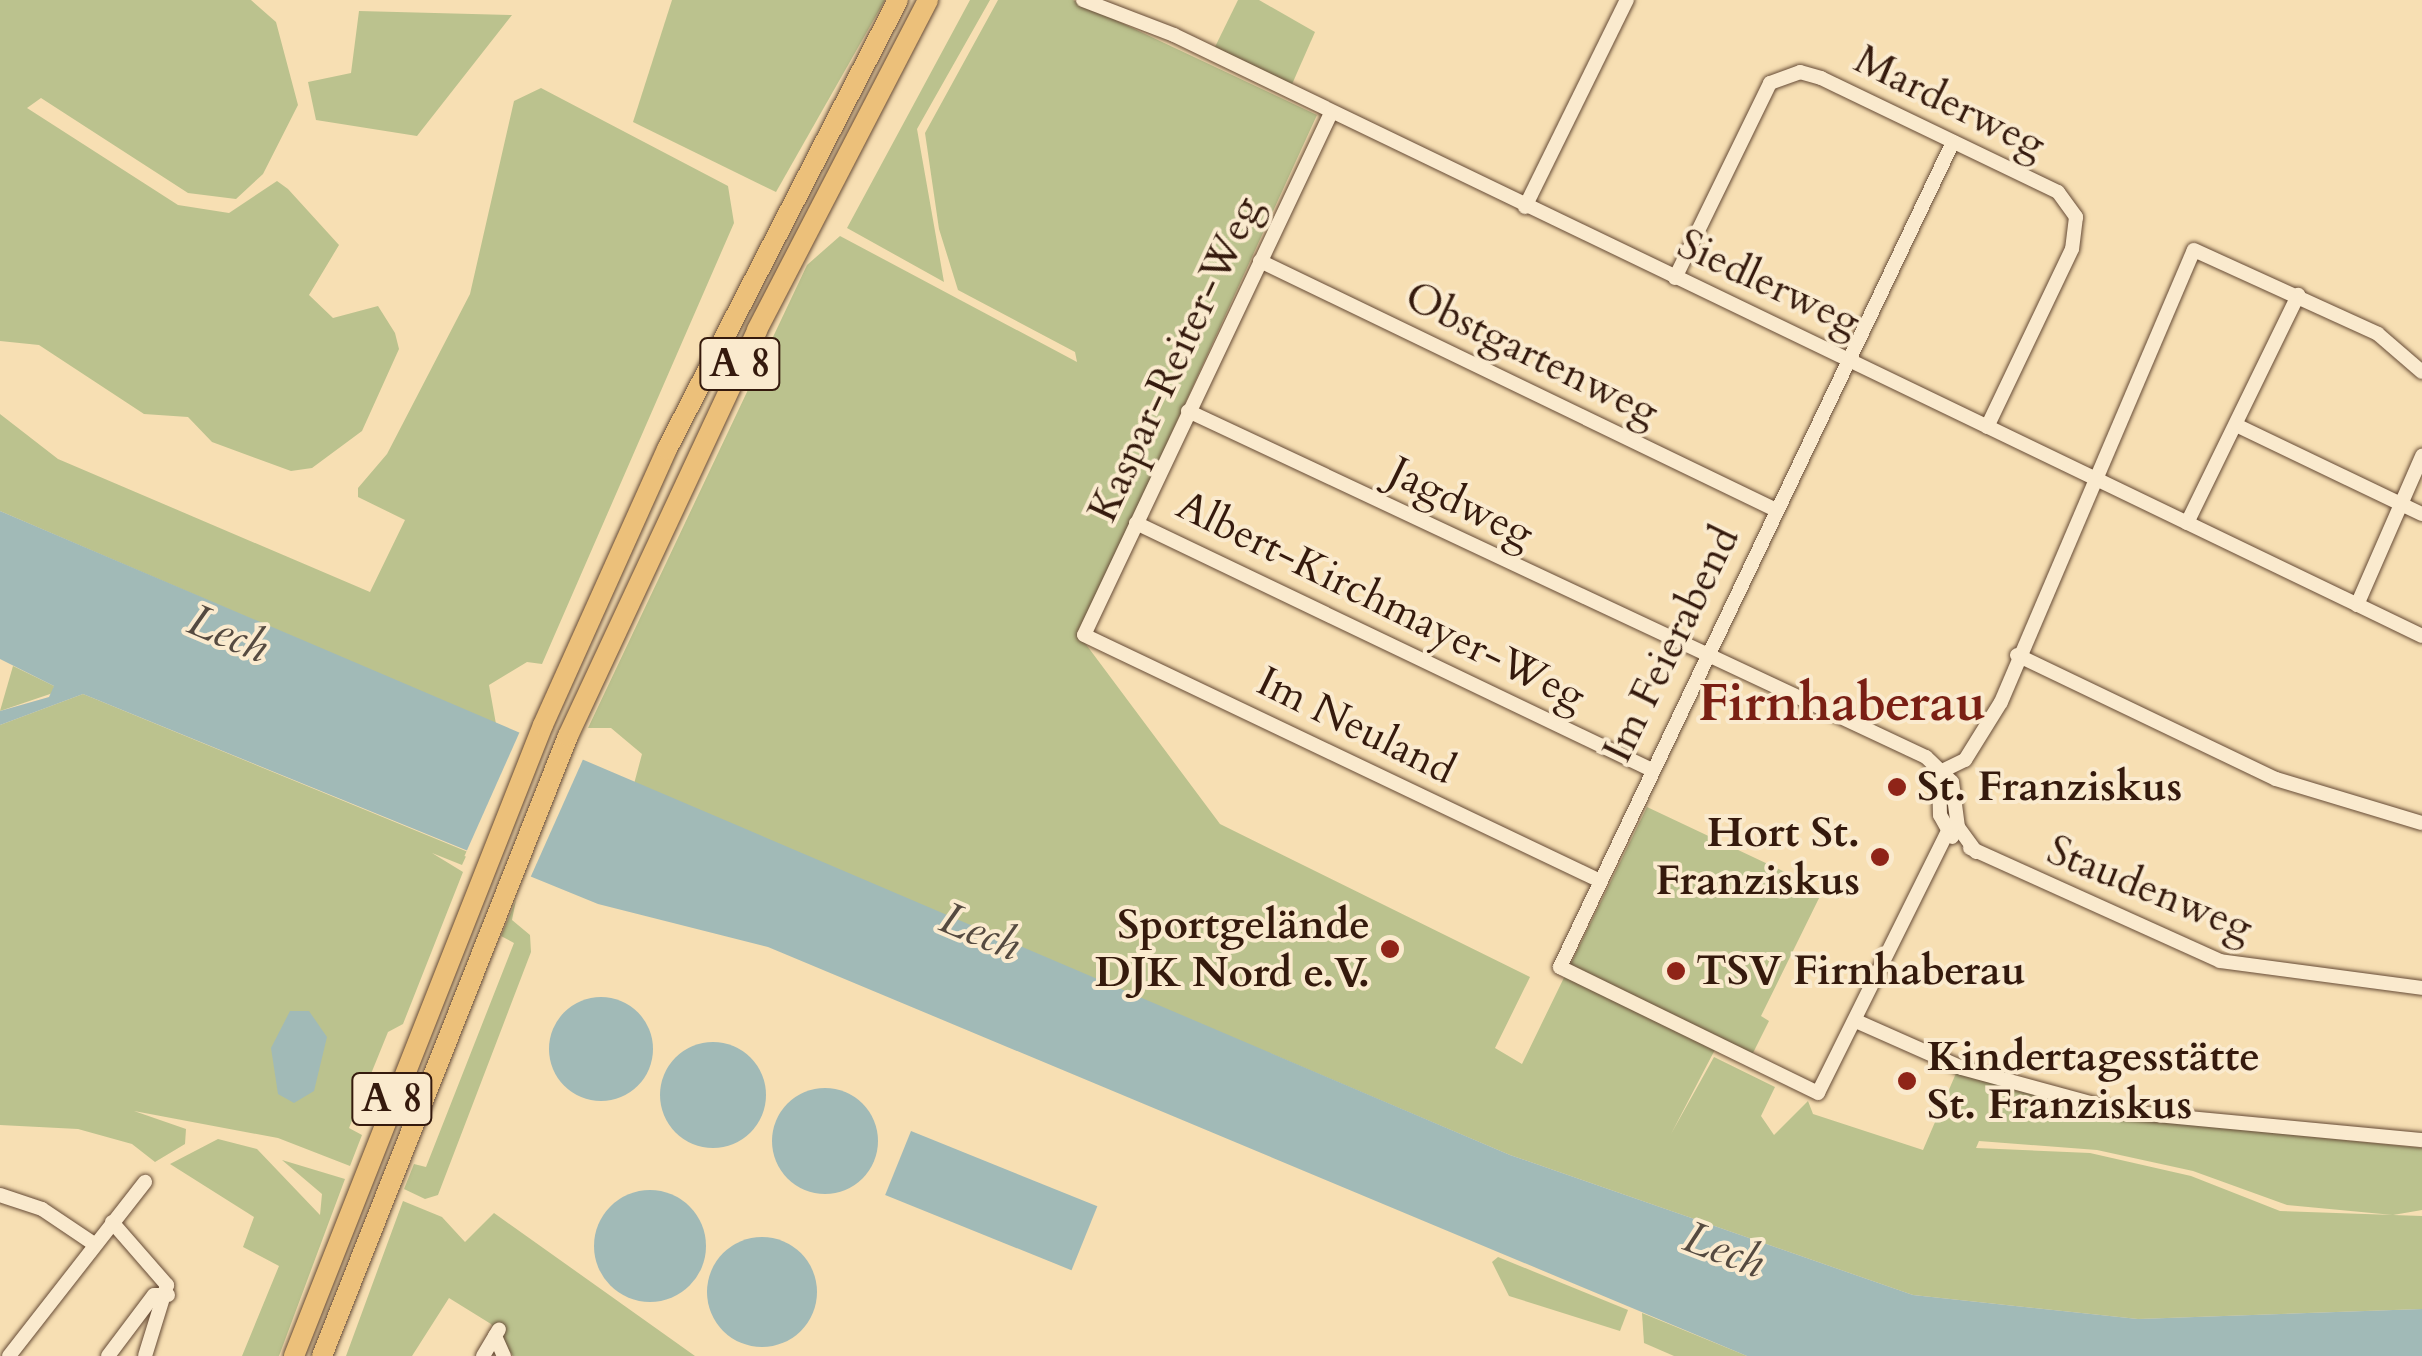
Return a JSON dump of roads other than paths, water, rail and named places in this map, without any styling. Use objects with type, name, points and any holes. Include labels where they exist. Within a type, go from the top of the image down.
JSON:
[{"type":"highway","name":"A 8","points":[[294,1356],[477,884],[543,725],[667,449],[898,0]]},
{"type":"highway","name":"A 8","points":[[322,1356],[568,736],[756,330],[928,0]]},
{"type":"street","name":"Siedlerweg","points":[[1083,0],[1846,358],[2422,636]]},
{"type":"street","points":[[1525,207],[1627,0]]},
{"type":"street","name":"Marderweg","points":[[1675,278],[1767,88],[1784,73],[1816,76],[2058,192],[2076,217],[2072,249],[1986,427]]},
{"type":"street","name":"Kaspar-Reiter-Weg","points":[[1084,635],[1332,114]]},
{"type":"street","name":"Im Feierabend","points":[[1856,1021],[1825,1086],[1808,1092],[1566,974],[1559,959],[1953,142]]},
{"type":"street","points":[[1939,772],[1955,771],[1972,752],[2097,478],[2194,250],[2386,338],[2422,372]]},
{"type":"street","name":"Obstgartenweg","points":[[1260,262],[1774,508]]},
{"type":"street","points":[[2188,523],[2298,296]]},
{"type":"street","name":"Jagdweg","points":[[1188,411],[1704,658],[1926,758],[1939,772]]},
{"type":"street","points":[[2236,425],[2422,514]]},
{"type":"street","points":[[2357,605],[2422,456]]},
{"type":"street","name":"Albert-Kirchmayer-Weg","points":[[1136,522],[1650,769]]},
{"type":"street","name":"Im Neuland","points":[[1084,635],[1598,880]]},
{"type":"street","points":[[2017,655],[2276,780],[2422,823]]},
{"type":"street","points":[[1939,772],[1947,834],[1856,1021],[1962,1068],[2114,1110],[2422,1140]]},
{"type":"street","points":[[1939,772],[1952,782],[1958,827],[1976,852]]},
{"type":"street","name":"Staudenweg","points":[[1947,834],[1976,852],[2220,961],[2422,988]]},
{"type":"street","points":[[9,1356],[145,1182]]},
{"type":"street","points":[[0,1196],[42,1208],[94,1244]]},
{"type":"street","points":[[112,1222],[159,1268],[168,1295],[144,1356]]},
{"type":"street","points":[[108,1356],[154,1295],[168,1295]]},
{"type":"street","points":[[484,1356],[497,1333],[504,1356]]},
{"type":"water","name":"Lech","points":[[0,511],[1510,1155],[1913,1295],[2138,1319],[2422,1309],[2422,1356],[1747,1356],[768,947],[598,904],[83,694],[0,725],[0,711],[49,697],[54,686],[0,659]]},
{"type":"water","points":[[601,997],[621,1001],[638,1012],[649,1029],[653,1049],[649,1069],[638,1086],[621,1097],[601,1101],[581,1097],[564,1086],[553,1069],[549,1049],[553,1029],[564,1012],[581,1001]]},
{"type":"water","points":[[290,1011],[309,1011],[327,1037],[314,1091],[294,1103],[278,1094],[271,1048]]},
{"type":"water","points":[[713,1042],[733,1046],[751,1057],[762,1075],[766,1095],[762,1115],[751,1133],[733,1144],[713,1148],[693,1144],[675,1133],[664,1115],[660,1095],[664,1075],[675,1057],[693,1046]]},
{"type":"water","points":[[825,1088],[845,1092],[862,1104],[874,1121],[878,1141],[874,1161],[862,1178],[845,1190],[825,1194],[805,1190],[788,1178],[776,1161],[772,1141],[776,1121],[788,1104],[805,1092]]},
{"type":"water","points":[[911,1131],[1097,1206],[1072,1270],[885,1195]]},
{"type":"water","points":[[650,1190],[671,1194],[690,1206],[702,1225],[706,1246],[702,1267],[690,1286],[671,1298],[650,1302],[629,1298],[610,1286],[598,1267],[594,1246],[598,1225],[610,1206],[629,1194]]},
{"type":"water","points":[[762,1237],[783,1241],[801,1253],[813,1271],[817,1292],[813,1313],[801,1331],[783,1343],[762,1347],[741,1343],[723,1331],[711,1313],[707,1292],[711,1271],[723,1253],[741,1241]]},
{"type":"place","name":"St. Franziskus","points":[[1897,787]]},
{"type":"place","name":"Hort St. Franziskus","points":[[1880,857]]},
{"type":"place","name":"Sportgelände DJK Nord e.V.","points":[[1390,949]]},
{"type":"place","name":"TSV Firnhaberau","points":[[1676,971]]},
{"type":"place","name":"Kindertagesstätte St. Franziskus","points":[[1907,1081]]},
{"type":"district","name":"Firnhaberau","points":[[1842,705]]}]
